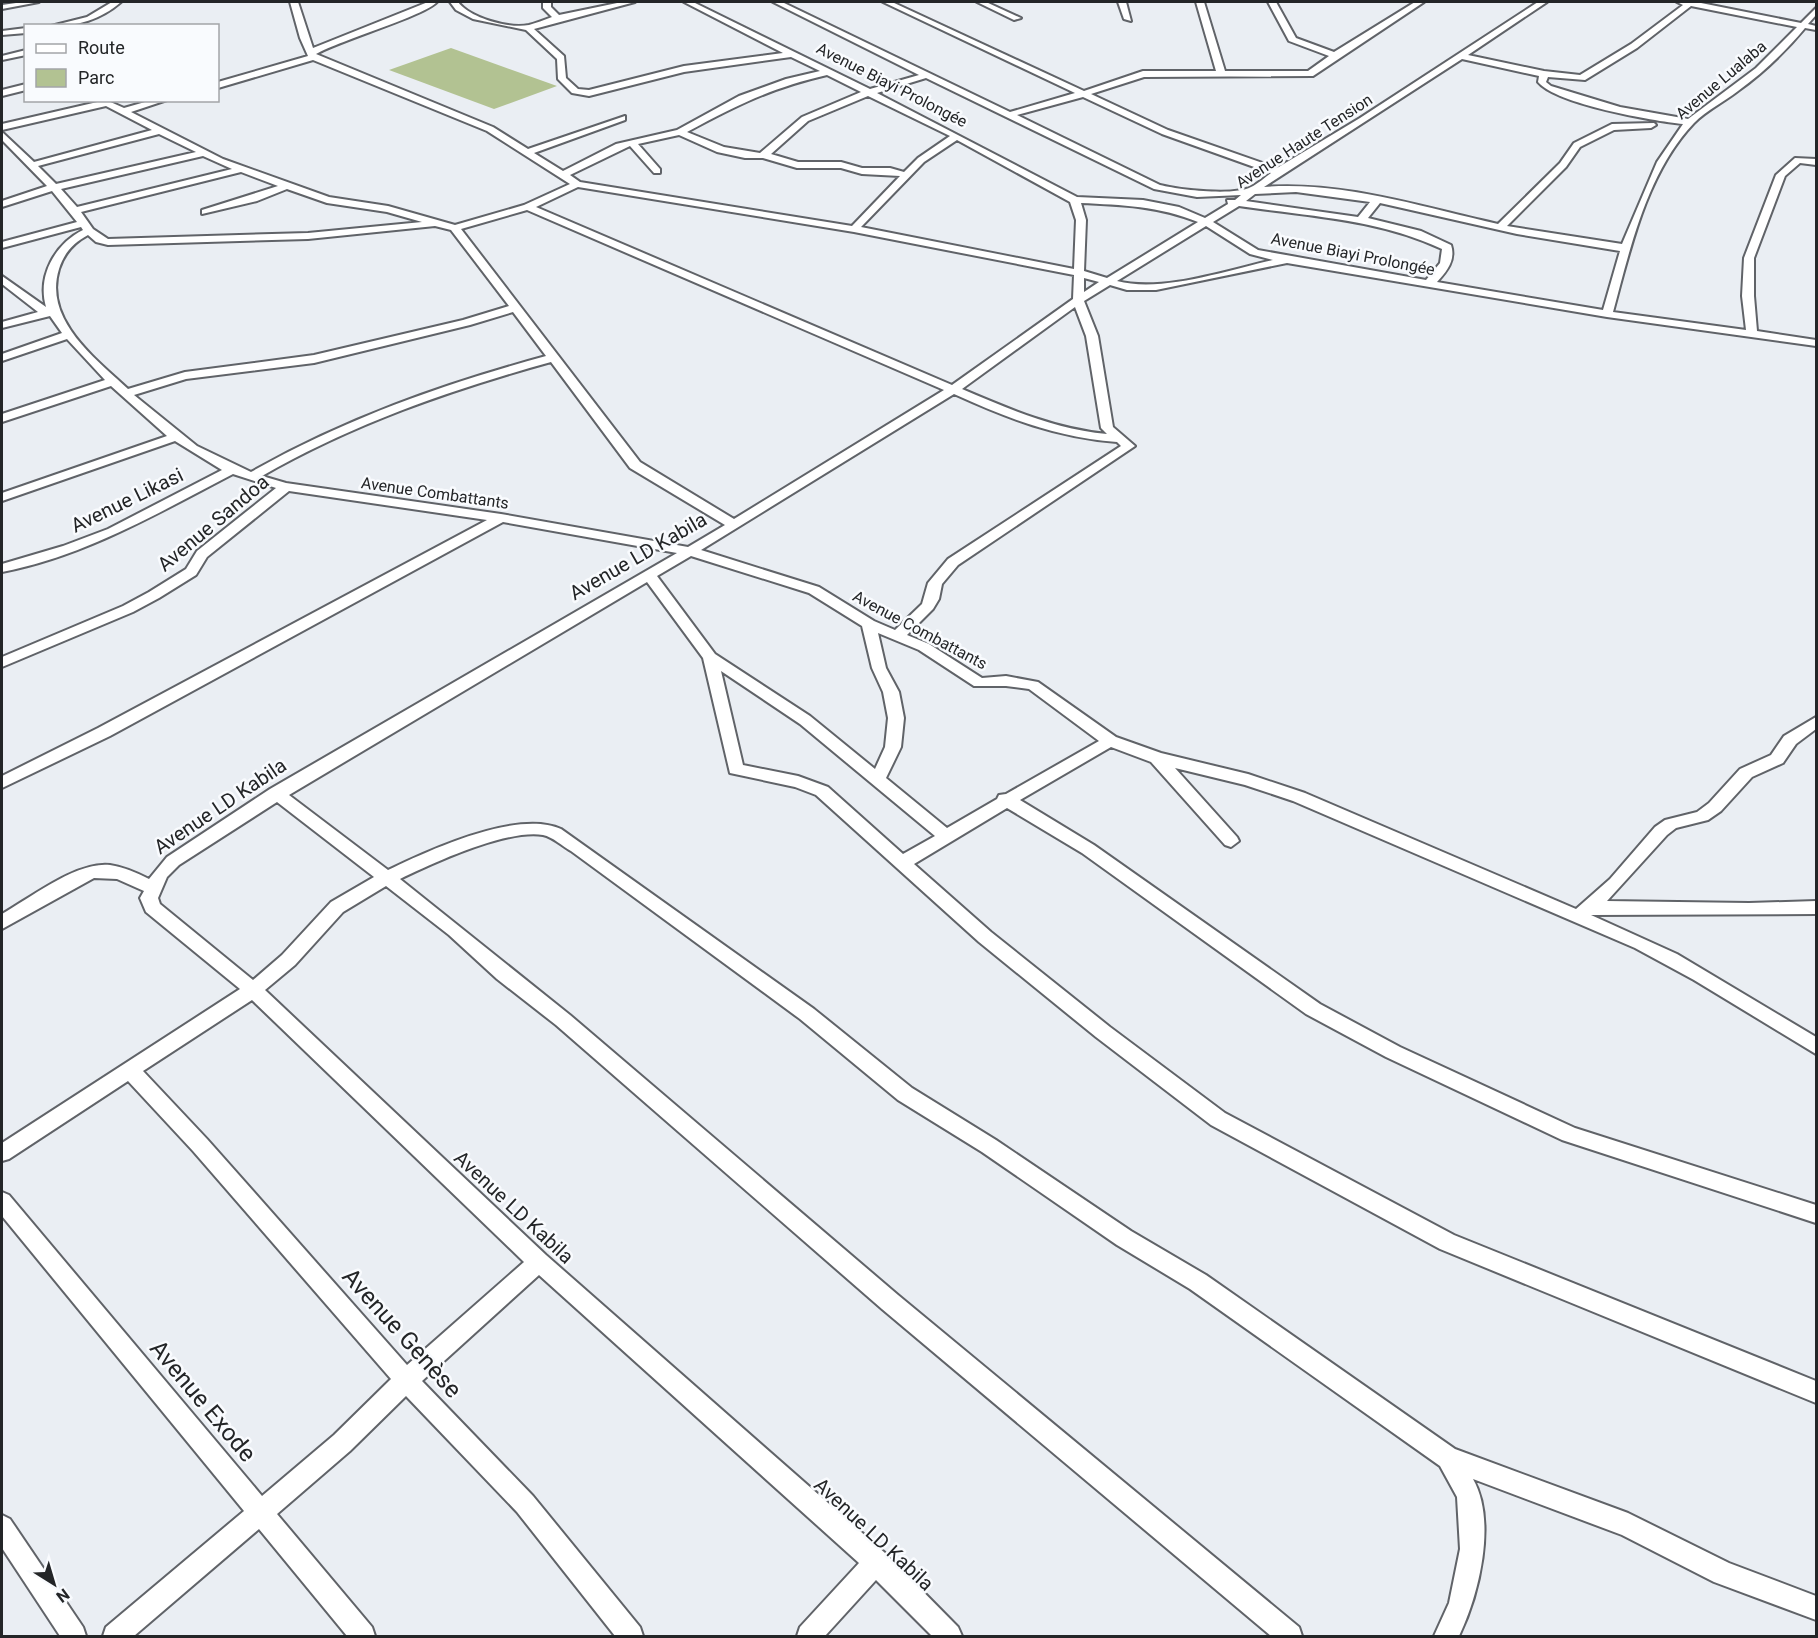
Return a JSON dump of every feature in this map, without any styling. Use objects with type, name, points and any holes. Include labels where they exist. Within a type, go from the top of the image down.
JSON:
[{"type":"street","points":[[2,7],[35,2]]},
{"type":"street","points":[[63,24],[99,15],[117,2]]},
{"type":"street","points":[[219,85],[312,55],[344,36],[409,15],[434,2]]},
{"type":"street","points":[[454,2],[457,8],[475,18],[528,28],[557,18],[631,2]]},
{"type":"street","points":[[547,2],[547,8],[557,18]]},
{"type":"street","name":"Avenue Biayi Prolongée","points":[[688,2],[957,136],[1075,200],[1143,203],[1175,209],[1206,222],[1254,252],[1285,260],[1607,314],[1816,343]]},
{"type":"street","points":[[781,2],[1158,187],[1176,193],[1237,203],[1361,220],[1417,233],[1447,247],[1449,258],[1443,270],[1428,285]]},
{"type":"street","points":[[887,2],[1166,132],[1278,172]]},
{"type":"street","points":[[981,2],[1017,18]]},
{"type":"street","points":[[1122,2],[1128,19]]},
{"type":"street","points":[[1200,2],[1221,74]]},
{"type":"street","points":[[1272,2],[1292,34],[1292,39],[1335,55]]},
{"type":"street","points":[[1009,114],[1083,94],[1143,74],[1310,74],[1335,55],[1420,2]]},
{"type":"street","name":"Avenue Haute Tension","points":[[1078,300],[1237,203],[1278,172],[1543,2]]},
{"type":"street","points":[[1678,2],[1816,28]]},
{"type":"street","points":[[1460,56],[1544,74],[1582,78],[1634,46],[1691,3]]},
{"type":"street","points":[[298,6],[312,55]]},
{"type":"street","name":"Avenue Lualaba","points":[[1607,314],[1625,248],[1668,152],[1688,126],[1739,87],[1804,26],[1816,10]]},
{"type":"street","points":[[99,15],[106,22]]},
{"type":"street","points":[[528,28],[561,58],[562,79],[569,87],[581,93],[604,91],[694,67],[792,54]]},
{"type":"street","points":[[2,33],[24,30]]},
{"type":"street","points":[[2,58],[24,52]]},
{"type":"street","points":[[312,55],[490,129],[561,176],[578,184],[854,229],[1078,273],[1127,287],[1156,288],[1285,260]]},
{"type":"street","points":[[561,176],[632,142],[680,132],[742,99],[789,81],[828,72]]},
{"type":"street","points":[[1544,74],[1543,85],[1590,102],[1688,126]]},
{"type":"street","points":[[764,155],[804,119],[869,93],[927,75]]},
{"type":"street","points":[[2,93],[24,88]]},
{"type":"street","points":[[125,111],[156,102]]},
{"type":"street","points":[[2,127],[98,103],[107,103],[205,153],[287,186],[327,200],[388,209],[455,228],[528,207],[578,184]]},
{"type":"street","points":[[528,152],[622,118]]},
{"type":"street","points":[[1500,226],[1563,165],[1577,145],[1608,128],[1623,125],[1688,126]]},
{"type":"street","points":[[32,165],[162,130]]},
{"type":"street","points":[[680,132],[690,140],[755,157],[764,155],[798,165],[834,165],[862,171],[890,171],[906,175]]},
{"type":"street","points":[[2,135],[32,165],[86,227],[100,240],[108,242],[308,236],[438,223]]},
{"type":"street","points":[[854,229],[921,160],[957,136]]},
{"type":"street","points":[[632,142],[657,171]]},
{"type":"street","points":[[2,204],[51,188],[205,153]]},
{"type":"street","points":[[1752,334],[1748,296],[1749,258],[1781,175],[1798,160],[1816,162]]},
{"type":"street","points":[[74,211],[243,170]]},
{"type":"street","points":[[206,212],[254,200],[287,186]]},
{"type":"street","points":[[1201,196],[1314,190],[1625,248]]},
{"type":"street","points":[[1075,200],[1081,220],[1078,300],[1092,336],[1107,428],[1125,443]]},
{"type":"street","points":[[1361,220],[1377,200]]},
{"type":"street","points":[[528,207],[1014,416],[1077,435],[1125,443]]},
{"type":"street","points":[[2,245],[86,227]]},
{"type":"street","points":[[50,312],[49,288],[60,253],[86,227]]},
{"type":"street","points":[[455,228],[635,465],[735,525]]},
{"type":"street","points":[[2,279],[50,312]]},
{"type":"street","name":"Avenue LD Kabila","points":[[949,1636],[876,1562],[539,1262],[253,990],[152,907],[149,898],[152,886],[173,861],[276,793],[650,576],[955,390],[1078,300]]},
{"type":"street","points":[[127,393],[185,376],[314,359],[458,325],[515,308]]},
{"type":"street","points":[[2,325],[50,312]]},
{"type":"street","name":"Avenue Combattants","points":[[50,312],[114,381],[175,437],[208,458],[252,477],[286,487],[501,518],[690,551],[814,590],[869,624],[924,647],[979,683],[1006,681],[1033,685],[1110,741],[1157,758],[1248,780],[1299,797],[1584,912],[1671,956],[1816,1046]]},
{"type":"street","points":[[2,358],[69,334]]},
{"type":"street","points":[[252,477],[302,447],[404,403],[477,378],[553,358]]},
{"type":"street","points":[[2,418],[114,381]]},
{"type":"street","points":[[2,496],[175,437]]},
{"type":"street","points":[[897,636],[932,603],[936,594],[935,583],[954,562],[1125,443]]},
{"type":"street","name":"Avenue Likasi","points":[[2,568],[68,549],[113,532],[233,469]]},
{"type":"street","name":"Avenue Sandoa","points":[[2,662],[128,609],[162,590],[191,572],[202,554],[286,487]]},
{"type":"street","points":[[2,783],[104,732],[501,518]]},
{"type":"street","points":[[650,576],[710,657],[805,720],[946,836]]},
{"type":"street","points":[[869,624],[879,668],[891,692],[896,718],[893,747],[878,779]]},
{"type":"street","points":[[710,657],[736,769],[798,782],[822,791],[985,937],[1103,1032],[1228,1124],[1447,1242],[1816,1392]]},
{"type":"street","points":[[1584,912],[1616,883],[1661,831],[1671,824],[1702,816],[1715,807],[1746,773],[1777,759],[1790,740],[1816,722]]},
{"type":"street","points":[[902,863],[1005,799],[1029,789],[1110,741]]},
{"type":"street","points":[[1157,758],[1231,841]]},
{"type":"street","points":[[276,793],[455,930],[503,974],[563,1020],[899,1310],[1290,1636]]},
{"type":"street","points":[[1005,799],[1088,849],[1313,1008],[1393,1052],[1569,1134],[1816,1214]]},
{"type":"street","points":[[2,1153],[253,990],[282,967],[338,906],[387,879],[463,846],[494,836],[544,828],[577,847],[807,1014],[905,1094],[989,1146],[1124,1238],[1198,1282],[1448,1458],[1628,1525],[1723,1573],[1816,1608]]},
{"type":"street","points":[[2,922],[84,875],[98,870],[109,869],[152,886]]},
{"type":"street","points":[[1584,912],[1816,908]]},
{"type":"street","name":"Avenue Genèse","points":[[129,1070],[200,1145],[406,1380],[525,1504],[631,1636]]},
{"type":"street","name":"Avenue Exode","points":[[2,1201],[363,1636]]},
{"type":"street","points":[[115,1636],[342,1443],[406,1380],[539,1262]]},
{"type":"street","points":[[1446,1636],[1461,1605],[1472,1549],[1469,1495],[1448,1458]]},
{"type":"street","points":[[2,1527],[74,1636]]},
{"type":"street","points":[[809,1636],[876,1562]]},
{"type":"green space","points":[[451,48],[557,86],[494,109],[389,70]]}]
